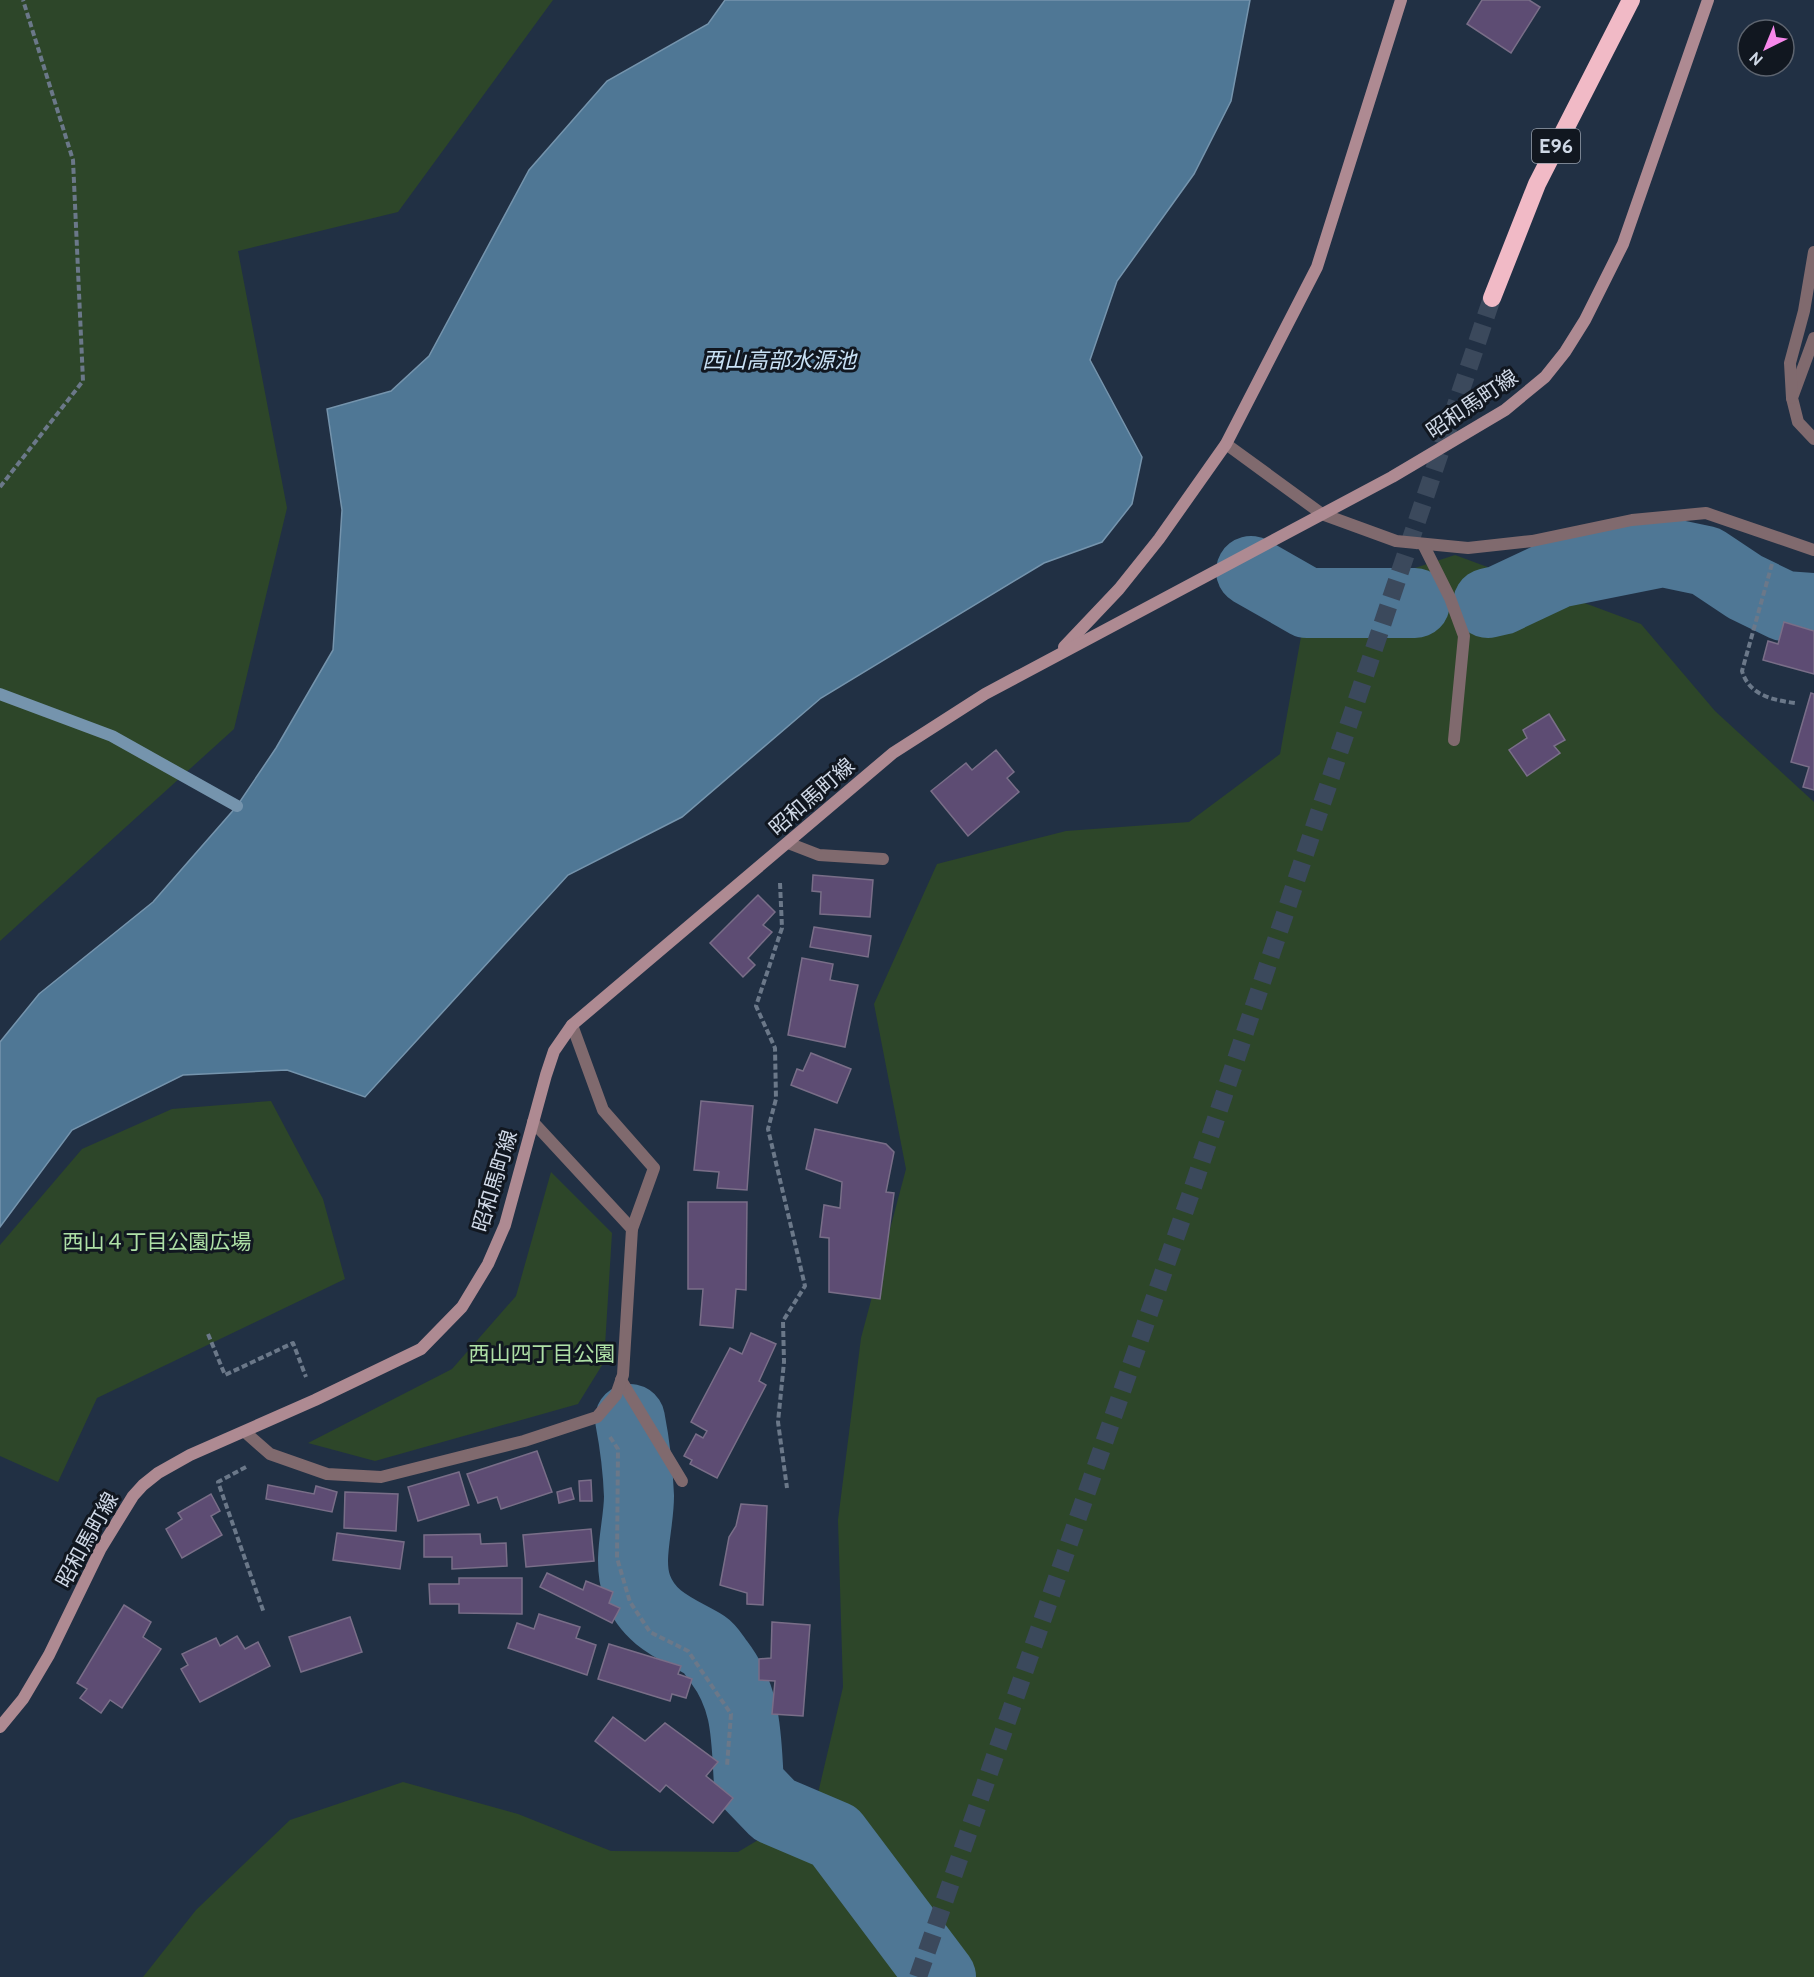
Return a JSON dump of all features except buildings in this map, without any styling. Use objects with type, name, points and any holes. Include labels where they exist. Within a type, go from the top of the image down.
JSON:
[{"type":"highway","name":"E96","points":[[1492,298],[1537,184],[1631,0]]},
{"type":"main road","name":"昭和馬町線","points":[[1054,656],[1119,589],[1159,539],[1226,444],[1317,267],[1401,0]]},
{"type":"main road","name":"昭和馬町線","points":[[0,1726],[23,1699],[49,1655],[101,1548],[133,1496],[158,1473],[190,1455],[315,1400],[421,1349],[462,1307],[488,1264],[505,1226],[554,1051],[572,1025],[893,753],[985,694],[1392,477],[1505,410],[1545,377],[1565,352],[1585,320],[1623,244],[1708,0]]},
{"type":"street","points":[[1814,252],[1804,310],[1790,363],[1792,398],[1798,422],[1814,439]]},
{"type":"street","points":[[1792,398],[1814,338]]},
{"type":"street","points":[[1226,444],[1322,514],[1396,541],[1468,549],[1532,541],[1632,520],[1706,513],[1814,550]]},
{"type":"street","points":[[1423,544],[1450,598],[1464,636],[1454,740]]},
{"type":"street","points":[[788,843],[819,855],[883,859]]},
{"type":"street","points":[[245,1432],[270,1454],[327,1474],[381,1477],[524,1441],[597,1416],[616,1395],[621,1380],[632,1229],[654,1168],[603,1110],[572,1025]]},
{"type":"street","points":[[533,1122],[632,1229]]},
{"type":"street","points":[[621,1380],[682,1481]]},
{"type":"path","points":[[0,487],[83,381],[73,160],[23,0]]},
{"type":"path","points":[[1780,538],[1742,671],[1744,679],[1758,692],[1772,700],[1795,703]]},
{"type":"path","points":[[771,857],[781,887],[782,928],[756,1006],[775,1047],[776,1099],[768,1129],[805,1286],[783,1321],[784,1362],[778,1422],[787,1488]]},
{"type":"path","points":[[208,1334],[225,1375],[293,1343],[315,1400]]},
{"type":"path","points":[[597,1416],[618,1449],[617,1558],[630,1602],[650,1632],[688,1651],[731,1714],[727,1766]]},
{"type":"path","points":[[264,1613],[218,1482],[270,1454]]},
{"type":"green space","points":[[0,0],[553,0],[398,212],[238,251],[287,508],[234,729],[0,941]]},
{"type":"green space","points":[[1455,555],[1641,624],[1715,711],[1814,802],[1814,1977],[143,1977],[196,1910],[290,1820],[403,1782],[518,1814],[611,1851],[738,1852],[815,1806],[843,1687],[838,1520],[861,1338],[906,1169],[874,1004],[937,864],[1066,831],[1189,822],[1280,754],[1307,603]]},
{"type":"green space","name":"西山４丁目公園広場","points":[[271,1101],[323,1199],[345,1279],[97,1398],[58,1482],[0,1456],[0,1245],[82,1149],[172,1109]]},
{"type":"green space","name":"西山四丁目公園","points":[[551,1172],[612,1233],[604,1362],[578,1404],[375,1461],[308,1443],[452,1369],[516,1296]]},
{"type":"water","name":"西山高部水源池","points":[[725,0],[1250,0],[1231,101],[1194,174],[1117,281],[1090,360],[1142,457],[1132,504],[1102,542],[1044,563],[821,698],[682,817],[568,875],[365,1097],[287,1070],[183,1075],[72,1130],[0,1227],[0,1042],[39,994],[153,902],[237,806],[276,748],[333,650],[342,510],[327,409],[391,391],[429,356],[529,170],[607,81],[708,24]]},
{"type":"waterway","points":[[1488,603],[1501,600],[1558,573],[1663,552],[1706,561],[1745,587],[1784,606],[1814,608]]},
{"type":"waterway","points":[[1251,571],[1307,603],[1415,603]]},
{"type":"waterway","points":[[0,694],[112,736],[237,806]]},
{"type":"waterway","points":[[630,1419],[639,1496],[633,1565],[634,1576],[642,1598],[657,1616],[707,1647],[728,1676],[736,1691],[744,1720],[749,1784],[774,1810],[835,1836],[941,1977]]},
{"type":"tunnel","points":[[918,1977],[1191,1193],[1492,298]]}]
